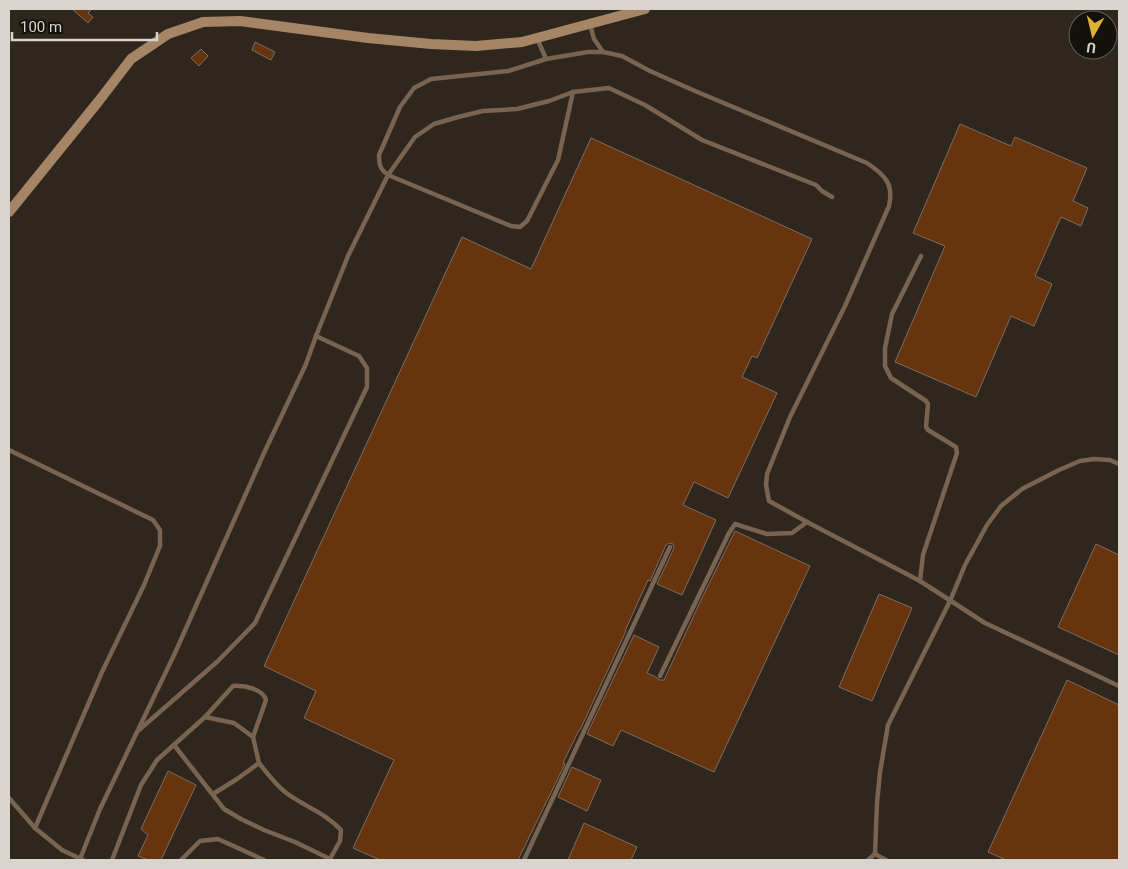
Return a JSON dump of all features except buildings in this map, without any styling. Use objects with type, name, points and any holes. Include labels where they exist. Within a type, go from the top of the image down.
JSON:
[{"type":"main road","points":[[9,212],[131,59],[168,34],[203,22],[240,21],[368,38],[476,46],[522,42],[645,9]]},
{"type":"lane","points":[[590,24],[594,39],[603,52]]},
{"type":"lane","points":[[537,38],[546,59]]},
{"type":"lane","points":[[573,92],[558,160],[527,221],[520,227],[511,226],[381,170],[379,155],[400,107],[414,88],[431,79],[508,71],[546,59],[581,53],[603,52],[622,56],[686,87],[867,163],[880,172],[888,181],[891,198],[889,206],[845,306],[790,416],[767,474],[766,485],[769,501],[920,580],[985,623],[1119,686]]},
{"type":"lane","points":[[9,798],[35,828],[62,850],[81,859],[100,809],[175,653],[306,364],[348,256],[388,174],[416,137],[434,124],[482,111],[517,109],[549,101],[573,92],[610,88],[645,104],[702,140],[816,185],[832,197]]},
{"type":"lane","points":[[920,256],[892,314],[885,366],[891,378],[926,401],[928,404],[926,427],[956,447],[957,453],[923,555],[920,580]]},
{"type":"lane","points":[[136,733],[218,661],[255,623],[366,387],[368,368],[359,356],[316,336]]},
{"type":"lane","points":[[9,450],[153,520],[160,530],[160,546],[147,578],[102,672],[35,828]]},
{"type":"lane","points":[[868,860],[875,854],[880,772],[888,725],[950,601],[965,565],[987,525],[1001,506],[1022,489],[1059,470],[1080,461],[1094,459],[1110,460],[1119,464]]},
{"type":"lane","points":[[660,676],[735,524],[767,534],[792,533],[807,522]]},
{"type":"lane","points":[[524,860],[670,547]]},
{"type":"lane","points":[[112,860],[140,785],[157,760],[205,717],[233,686],[237,686],[259,690],[265,696],[266,700],[253,737],[259,762],[285,792],[334,821],[341,830],[340,841],[332,860],[295,842],[264,830],[224,809],[174,745]]},
{"type":"lane","points":[[205,717],[234,723],[253,737]]},
{"type":"lane","points":[[213,794],[259,762]]},
{"type":"lane","points":[[181,860],[200,841],[218,839],[264,860]]},
{"type":"lane","points":[[875,854],[886,860]]}]
